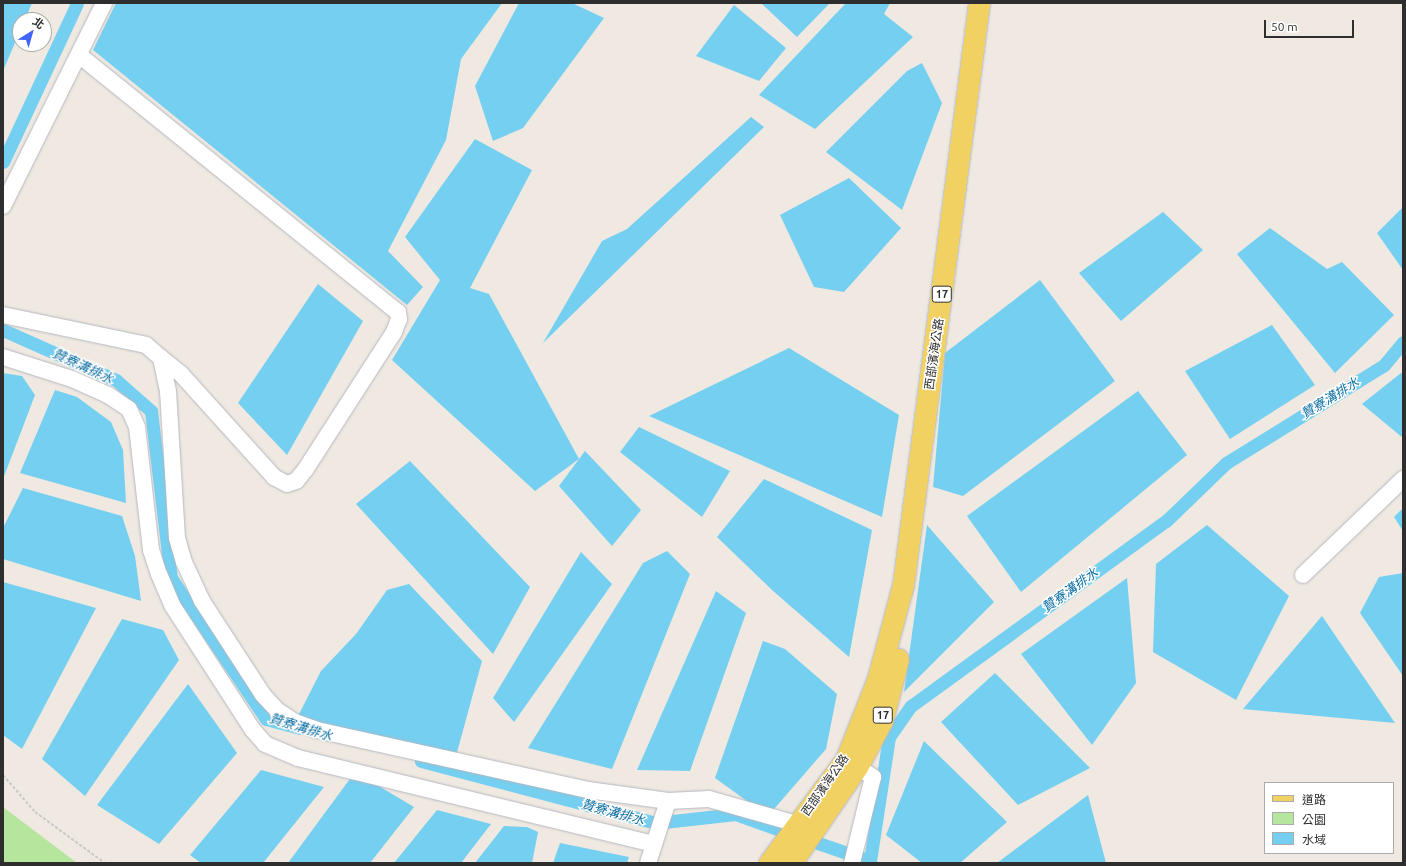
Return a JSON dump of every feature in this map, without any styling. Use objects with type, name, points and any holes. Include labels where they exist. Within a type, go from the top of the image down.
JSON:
[{"type":"main road","name":"西部濱海公路","points":[[791,863],[851,763],[878,678],[903,585],[979,3]]},
{"type":"main road","name":"西部濱海公路","points":[[769,863],[797,824],[851,763]]},
{"type":"street","points":[[3,206],[104,3]]},
{"type":"street","points":[[3,314],[146,345],[181,374],[274,477],[287,484],[296,481],[305,470],[394,332],[400,319],[398,312],[392,307],[79,55]]},
{"type":"street","points":[[3,357],[72,379],[108,395],[129,409],[137,427],[151,550],[159,574],[172,605],[253,730],[265,744],[298,758],[655,840]]},
{"type":"street","points":[[161,358],[168,392],[177,538],[184,562],[202,602],[263,695],[278,711],[295,722],[317,730],[666,807],[709,799],[797,824]]},
{"type":"street","points":[[1303,574],[1403,479]]},
{"type":"street","points":[[851,763],[873,777],[852,863]]},
{"type":"street","points":[[648,863],[666,807]]},
{"type":"path","points":[[3,774],[35,812],[105,863]]},
{"type":"green space","points":[[3,807],[77,863],[3,863]]},
{"type":"water","points":[[3,3],[32,3],[28,12],[12,12],[12,50],[3,71]]},
{"type":"water","points":[[116,3],[502,3],[461,59],[446,140],[388,251],[423,287],[407,305],[93,50]]},
{"type":"water","points":[[519,3],[572,3],[604,18],[523,128],[493,141],[475,86]]},
{"type":"water","points":[[761,3],[830,3],[797,37]]},
{"type":"water","points":[[846,3],[890,3],[884,14],[913,37],[815,129],[759,95]]},
{"type":"water","points":[[734,5],[786,48],[759,81],[696,56]]},
{"type":"water","points":[[922,63],[942,103],[902,210],[826,152],[907,71]]},
{"type":"water","points":[[751,117],[764,127],[543,343],[602,241],[627,229]]},
{"type":"water","points":[[475,139],[532,170],[470,288],[489,294],[579,459],[535,491],[392,360],[440,280],[405,237]]},
{"type":"water","points":[[849,178],[901,228],[844,292],[814,287],[780,215]]},
{"type":"water","points":[[1403,207],[1403,270],[1377,233]]},
{"type":"water","points":[[1163,212],[1203,250],[1121,321],[1079,273]]},
{"type":"water","points":[[1270,228],[1327,269],[1342,262],[1394,315],[1335,373],[1237,254]]},
{"type":"water","points":[[1040,280],[1115,381],[963,496],[933,487],[945,353]]},
{"type":"water","points":[[318,284],[363,321],[287,455],[238,403]]},
{"type":"water","points":[[1272,325],[1315,385],[1230,439],[1185,371]]},
{"type":"water","points":[[789,348],[899,415],[882,517],[649,416]]},
{"type":"water","points":[[3,373],[22,376],[35,395],[3,479]]},
{"type":"water","points":[[1401,373],[1403,373],[1403,438],[1362,404]]},
{"type":"water","points":[[55,390],[77,397],[111,422],[123,450],[126,503],[20,473]]},
{"type":"water","points":[[1138,391],[1187,455],[1021,592],[967,516]]},
{"type":"water","points":[[639,427],[730,471],[702,517],[620,452]]},
{"type":"water","points":[[585,451],[641,510],[612,546],[559,486]]},
{"type":"water","points":[[410,461],[530,587],[493,654],[356,504]]},
{"type":"water","points":[[764,479],[872,530],[849,657],[772,590],[717,537]]},
{"type":"water","points":[[23,488],[122,516],[135,556],[141,601],[3,559],[3,528]]},
{"type":"water","points":[[1403,508],[1403,531],[1394,517]]},
{"type":"water","points":[[927,525],[994,602],[904,692]]},
{"type":"water","points":[[1207,525],[1289,596],[1236,700],[1153,652],[1156,564]]},
{"type":"water","points":[[667,551],[690,574],[612,769],[528,748],[643,563]]},
{"type":"water","points":[[581,552],[612,584],[514,722],[493,698]]},
{"type":"water","points":[[1403,573],[1403,676],[1360,613],[1379,577]]},
{"type":"water","points":[[1127,578],[1136,683],[1092,745],[1021,654]]},
{"type":"water","points":[[3,582],[96,608],[22,749],[3,735]]},
{"type":"water","points":[[409,584],[482,661],[456,756],[297,718],[321,671],[356,634],[387,590]]},
{"type":"water","points":[[716,591],[746,613],[690,771],[637,770]]},
{"type":"water","points":[[1322,616],[1395,723],[1243,709]]},
{"type":"water","points":[[122,619],[163,630],[179,660],[85,796],[42,759]]},
{"type":"water","points":[[763,641],[785,649],[837,694],[826,749],[768,816],[715,778]]},
{"type":"water","points":[[995,673],[1090,768],[1018,805],[941,722]]},
{"type":"water","points":[[188,684],[237,753],[159,844],[97,805]]},
{"type":"water","points":[[924,741],[1007,822],[960,863],[922,863],[886,835]]},
{"type":"water","points":[[261,770],[324,787],[263,863],[201,863],[190,855]]},
{"type":"water","points":[[355,772],[414,807],[370,863],[288,863]]},
{"type":"water","points":[[1088,795],[1106,863],[997,863]]},
{"type":"water","points":[[437,810],[491,824],[461,863],[394,863]]},
{"type":"water","points":[[504,826],[527,827],[538,832],[532,863],[475,863]]},
{"type":"water","points":[[560,843],[629,857],[627,863],[553,863]]},
{"type":"waterway","name":"贊寮溝排水","points":[[3,162],[77,3]]},
{"type":"waterway","name":"贊寮溝排水","points":[[3,330],[116,380],[151,411],[171,578],[266,719],[300,728]]},
{"type":"waterway","name":"贊寮溝排水","points":[[818,843],[870,861],[889,737],[911,706],[1166,521],[1226,463],[1384,365],[1403,342]]},
{"type":"waterway","name":"贊寮溝排水","points":[[421,761],[655,823],[735,814],[780,830]]}]
